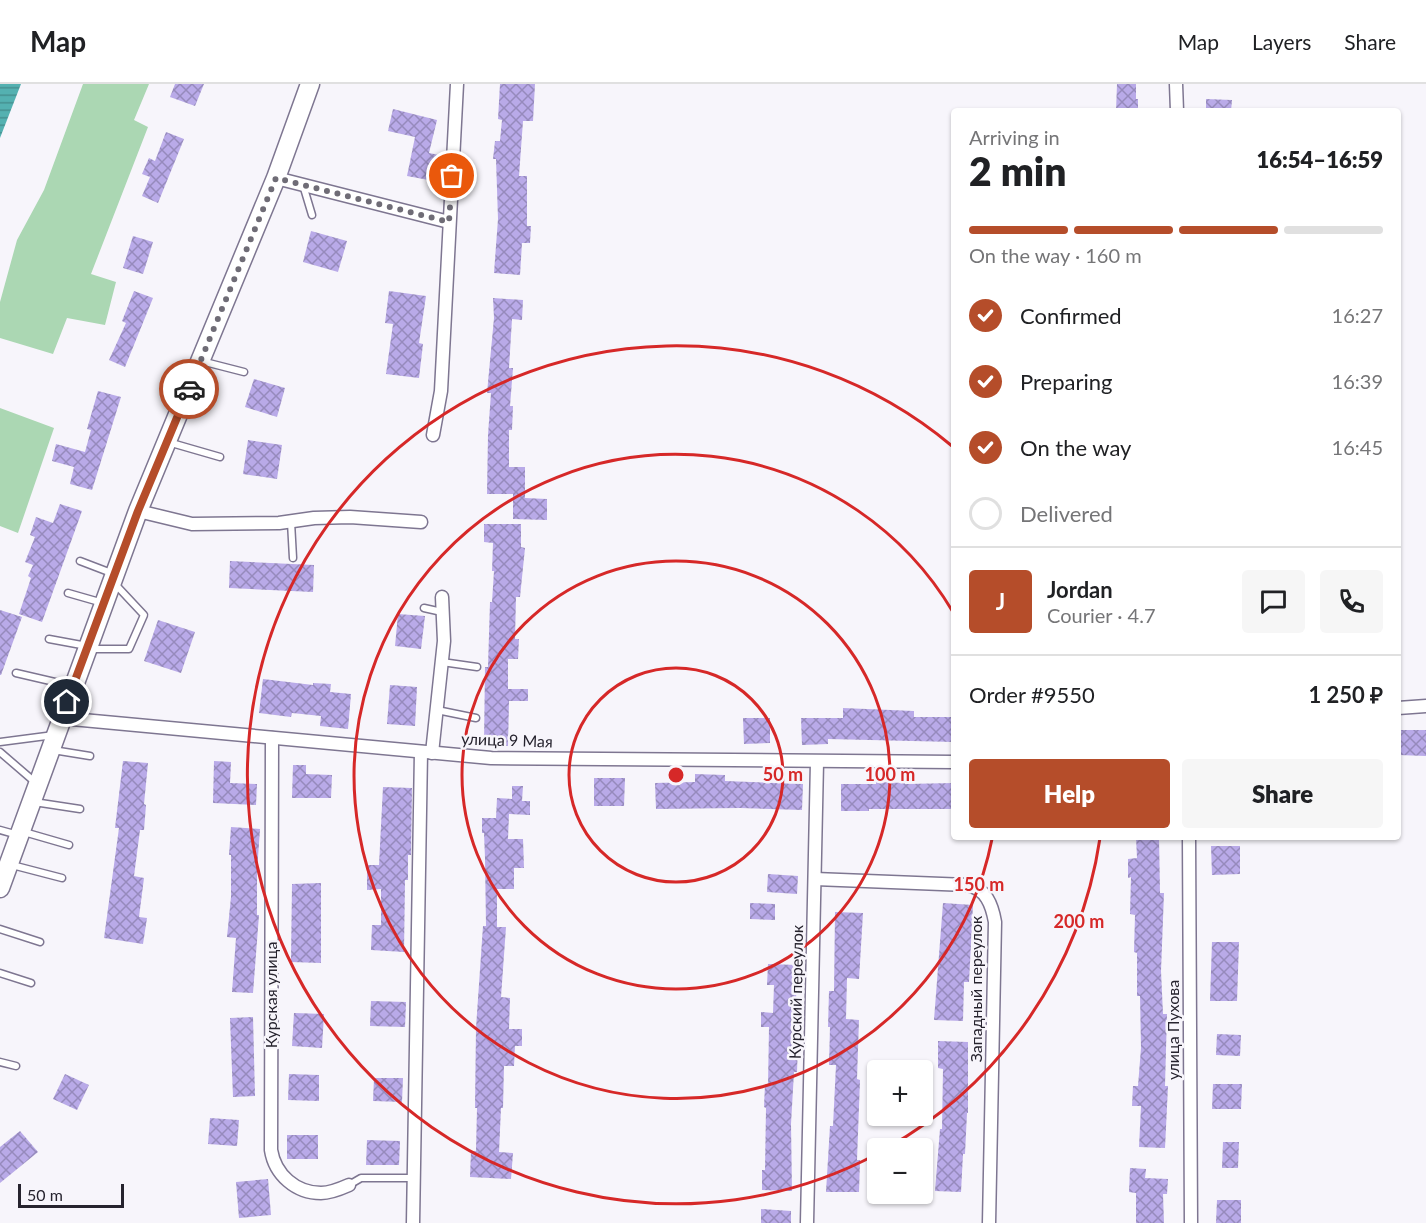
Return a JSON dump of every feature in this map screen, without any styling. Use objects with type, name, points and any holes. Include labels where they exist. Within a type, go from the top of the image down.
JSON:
[{"type":"street","points":[[0,888],[5,867],[20,833],[138,511],[276,178],[310,84]]},
{"type":"street","points":[[433,435],[441,391],[457,84]]},
{"type":"street","points":[[1176,84],[1177,108]]},
{"type":"street","points":[[276,178],[449,222]]},
{"type":"street","points":[[138,511],[192,524],[291,522],[314,518],[350,517],[421,522]]},
{"type":"street","points":[[413,1223],[427,752],[437,710],[433,690],[444,640],[442,597]]},
{"type":"street","points":[[1401,708],[1426,706]]},
{"type":"street","name":"улица 9 Мая","points":[[55,734],[272,738],[491,758],[951,762]]},
{"type":"street","name":"Курская улица","points":[[272,738],[272,1158],[278,1172],[283,1177],[292,1184],[312,1192],[323,1194],[349,1185]]},
{"type":"street","name":"Курский переулок","points":[[807,1223],[817,762]]},
{"type":"street","name":"улица Пухова","points":[[1189,840],[1191,1223]]},
{"type":"street","name":"Западный переулок","points":[[815,879],[967,885],[978,888],[989,901],[994,914],[995,930],[989,1223]]},
{"type":"lane","points":[[303,185],[312,215]]},
{"type":"lane","points":[[201,361],[244,372]]},
{"type":"lane","points":[[167,441],[220,458]]},
{"type":"lane","points":[[291,522],[293,558]]},
{"type":"lane","points":[[49,639],[87,647],[129,649],[144,615],[113,577],[80,561]]},
{"type":"lane","points":[[69,593],[104,603]]},
{"type":"lane","points":[[424,608],[442,612]]},
{"type":"lane","points":[[441,662],[477,667]]},
{"type":"lane","points":[[16,673],[73,686]]},
{"type":"lane","points":[[437,710],[476,717]]},
{"type":"lane","points":[[0,742],[55,734],[90,756]]},
{"type":"lane","points":[[0,752],[34,793],[80,809]]},
{"type":"lane","points":[[0,830],[69,845]]},
{"type":"lane","points":[[5,867],[62,879]]},
{"type":"lane","points":[[0,930],[40,942]]},
{"type":"lane","points":[[0,973],[31,983]]},
{"type":"lane","points":[[0,1062],[16,1066]]},
{"type":"lane","points":[[349,1185],[361,1178],[414,1178]]},
{"type":"green space","points":[[83,84],[149,84],[134,120],[148,127],[91,274],[116,282],[105,325],[67,318],[53,354],[0,338],[0,302],[17,240],[44,190]]},
{"type":"green space","points":[[0,408],[54,428],[18,533],[0,526]]},
{"type":"water","points":[[0,84],[21,84],[0,138]]},
{"type":"building","points":[[175,84],[204,84],[195,106],[170,97]]},
{"type":"building","points":[[500,84],[535,84],[533,121],[523,121],[519,176],[527,176],[527,226],[531,226],[530,243],[522,243],[520,275],[494,273],[498,219],[496,159],[493,159],[495,141],[500,141],[502,120],[498,119]]},
{"type":"building","points":[[1117,84],[1136,84],[1138,108],[1116,108]]},
{"type":"building","points":[[1206,99],[1232,100],[1231,108],[1206,108]]},
{"type":"building","points":[[393,109],[437,120],[429,153],[439,155],[434,181],[407,176],[415,137],[388,131]]},
{"type":"building","points":[[166,132],[184,139],[158,203],[142,196],[150,177],[142,174],[149,158],[155,161]]},
{"type":"building","points":[[311,231],[347,241],[338,272],[303,262]]},
{"type":"building","points":[[133,236],[153,242],[143,274],[123,268]]},
{"type":"building","points":[[134,291],[153,298],[125,367],[109,360],[126,323],[122,321]]},
{"type":"building","points":[[389,291],[426,296],[419,343],[423,344],[419,378],[386,374],[393,324],[385,323]]},
{"type":"building","points":[[493,298],[523,300],[522,320],[512,319],[509,368],[513,368],[510,406],[513,406],[512,430],[509,430],[509,467],[525,467],[525,498],[547,499],[547,520],[513,519],[513,494],[487,494],[491,393],[487,393],[494,318]]},
{"type":"building","points":[[254,379],[285,388],[277,417],[245,407]]},
{"type":"building","points":[[98,391],[121,397],[92,490],[70,484],[74,467],[52,461],[56,444],[85,452],[91,430],[87,429]]},
{"type":"building","points":[[248,440],[282,445],[277,479],[243,474]]},
{"type":"building","points":[[60,504],[82,511],[42,622],[19,614],[33,565],[25,562],[35,537],[30,535],[36,517],[53,523]]},
{"type":"building","points":[[484,524],[521,524],[521,547],[525,548],[520,597],[516,597],[515,639],[519,639],[518,659],[508,659],[508,689],[528,689],[528,701],[509,701],[508,746],[484,745],[485,667],[488,667],[490,602],[492,602],[494,571],[492,571],[493,543],[484,542]]},
{"type":"building","points":[[230,561],[314,565],[313,592],[229,588]]},
{"type":"building","points":[[0,610],[22,617],[1,675],[0,675]]},
{"type":"building","points":[[398,614],[425,616],[421,649],[395,646]]},
{"type":"building","points":[[158,620],[195,632],[181,673],[144,661]]},
{"type":"building","points":[[263,679],[313,685],[313,683],[331,684],[330,692],[351,694],[348,729],[320,726],[321,716],[292,713],[291,717],[259,713]]},
{"type":"building","points":[[390,685],[417,687],[415,726],[387,724]]},
{"type":"building","points":[[843,708],[914,711],[914,717],[951,717],[951,742],[828,739],[828,744],[802,745],[801,718],[843,718]]},
{"type":"building","points":[[743,718],[770,718],[770,743],[744,744]]},
{"type":"building","points":[[1401,730],[1426,730],[1426,756],[1401,755]]},
{"type":"building","points":[[123,761],[148,763],[144,830],[140,830],[134,876],[144,878],[139,917],[147,918],[143,944],[104,938],[119,828],[115,828]]},
{"type":"building","points":[[214,761],[231,762],[230,783],[257,784],[256,805],[213,803]]},
{"type":"building","points":[[293,765],[306,765],[306,774],[332,775],[331,798],[292,798]]},
{"type":"building","points":[[695,774],[725,775],[725,781],[803,784],[802,810],[656,809],[655,783],[695,782]]},
{"type":"building","points":[[594,778],[625,778],[624,806],[594,806]]},
{"type":"building","points":[[876,782],[951,783],[951,809],[841,811],[841,784],[876,784]]},
{"type":"building","points":[[512,786],[523,786],[522,801],[530,801],[530,815],[509,814],[508,839],[523,839],[524,868],[514,868],[514,889],[497,889],[497,927],[506,927],[501,997],[510,998],[509,1029],[522,1029],[522,1046],[515,1046],[514,1066],[504,1066],[499,1152],[513,1153],[511,1179],[470,1177],[471,1151],[476,1151],[476,1028],[483,926],[486,926],[482,818],[496,818],[497,798],[512,799]]},
{"type":"building","points":[[383,787],[412,788],[411,855],[408,855],[408,880],[405,880],[404,952],[371,950],[372,925],[381,925],[381,889],[367,890],[367,865],[379,865]]},
{"type":"building","points":[[231,827],[260,829],[257,872],[257,915],[259,915],[253,993],[232,992],[236,938],[227,937],[231,897],[231,855],[229,855]]},
{"type":"building","points":[[1136,840],[1159,840],[1160,893],[1164,893],[1161,971],[1163,1014],[1167,1014],[1165,1086],[1168,1086],[1165,1148],[1139,1147],[1141,1106],[1132,1106],[1133,1086],[1138,1086],[1141,1048],[1140,996],[1137,996],[1137,953],[1134,952],[1135,915],[1130,914],[1131,877],[1128,878],[1128,859],[1137,858]]},
{"type":"building","points":[[1211,846],[1240,846],[1240,874],[1212,875]]},
{"type":"building","points":[[768,874],[798,876],[797,894],[767,892]]},
{"type":"building","points":[[321,883],[321,963],[291,962],[292,884]]},
{"type":"building","points":[[750,903],[775,904],[775,920],[750,919]]},
{"type":"building","points":[[943,903],[973,905],[969,982],[964,982],[963,1021],[934,1020]]},
{"type":"building","points":[[835,912],[863,913],[859,979],[847,978],[846,1019],[859,1020],[857,1079],[860,1080],[857,1160],[860,1160],[859,1192],[826,1192],[836,1065],[829,1065],[830,1027],[828,1027],[829,991],[834,991]]},
{"type":"building","points":[[1212,942],[1239,942],[1237,1001],[1210,1001]]},
{"type":"building","points":[[768,964],[797,965],[795,1044],[798,1045],[791,1124],[792,1191],[762,1190],[762,1170],[765,1170],[766,1108],[764,1107],[765,1084],[768,1085],[769,1027],[761,1027],[761,1012],[773,1013],[774,985],[767,985]]},
{"type":"building","points":[[371,1001],[406,1002],[405,1027],[370,1026]]},
{"type":"building","points":[[294,1013],[324,1014],[322,1048],[292,1046]]},
{"type":"building","points":[[253,1017],[255,1096],[233,1097],[230,1018]]},
{"type":"building","points":[[1217,1034],[1241,1035],[1240,1056],[1216,1055]]},
{"type":"building","points":[[938,1041],[968,1042],[968,1113],[961,1192],[935,1191],[940,1129],[942,1129],[943,1069],[938,1068]]},
{"type":"building","points":[[65,1074],[89,1085],[77,1110],[53,1099]]},
{"type":"building","points":[[289,1074],[319,1075],[319,1101],[288,1100]]},
{"type":"building","points":[[374,1078],[403,1078],[402,1102],[373,1101]]},
{"type":"building","points":[[1213,1084],[1242,1084],[1241,1109],[1212,1109]]},
{"type":"building","points":[[210,1118],[239,1120],[237,1146],[208,1144]]},
{"type":"building","points":[[20,1131],[38,1152],[0,1183],[0,1147]]},
{"type":"building","points":[[287,1135],[318,1135],[318,1159],[287,1159]]},
{"type":"building","points":[[367,1140],[400,1141],[399,1165],[366,1165]]},
{"type":"building","points":[[1223,1142],[1239,1142],[1238,1168],[1222,1168]]},
{"type":"building","points":[[1130,1168],[1146,1169],[1145,1178],[1168,1179],[1167,1194],[1163,1194],[1164,1223],[1136,1223],[1136,1193],[1129,1192]]},
{"type":"building","points":[[268,1179],[271,1215],[239,1218],[236,1182]]},
{"type":"building","points":[[1217,1200],[1241,1200],[1241,1223],[1216,1223]]},
{"type":"building","points":[[761,1209],[791,1211],[791,1223],[761,1223]]},
{"type":"way so far","points":[[189,389],[276,178],[449,222],[452,176]]},
{"type":"route","points":[[67,702],[138,511],[189,389]]}]
